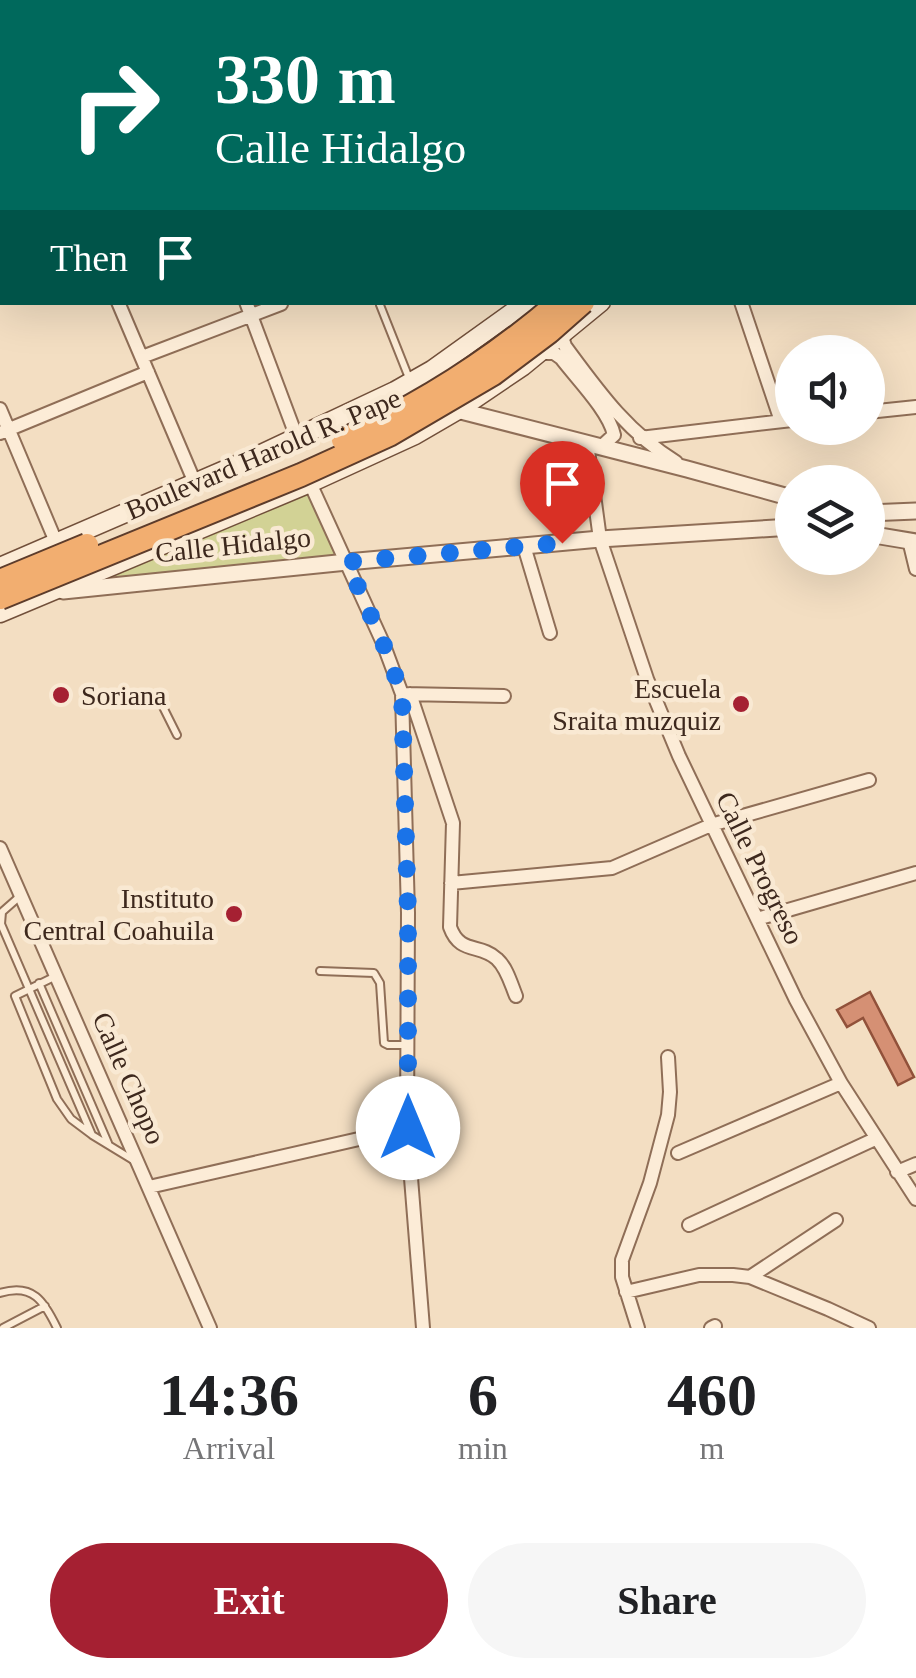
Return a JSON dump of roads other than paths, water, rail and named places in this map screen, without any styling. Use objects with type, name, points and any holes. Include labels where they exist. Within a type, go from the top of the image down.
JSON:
[{"type":"highway","name":"Boulevard Harold R. Pape","points":[[0,580],[359,432],[487,359],[555,305]]},
{"type":"highway","name":"Boulevard Harold R. Pape","points":[[0,598],[388,435],[493,374],[580,305]]},
{"type":"main road","points":[[0,568],[196,484],[410,383],[522,305]]},
{"type":"main road","points":[[0,614],[398,444],[490,388],[540,353],[597,305]]},
{"type":"main road","points":[[463,348],[460,360],[467,378],[482,388],[490,388]]},
{"type":"street","points":[[119,305],[196,484]]},
{"type":"street","points":[[142,357],[248,309],[274,305]]},
{"type":"street","points":[[742,305],[775,389]]},
{"type":"street","points":[[248,309],[297,438]]},
{"type":"street","points":[[566,332],[565,346],[595,388],[640,438],[687,469]]},
{"type":"street","name":"Calle Progreso","points":[[540,353],[554,353],[561,358],[613,427],[614,435],[594,444],[600,540],[646,679],[796,1000],[841,1082],[916,1199]]},
{"type":"street","points":[[4,431],[148,372]]},
{"type":"street","points":[[410,383],[439,403],[458,410],[775,493]]},
{"type":"street","points":[[885,410],[916,407]]},
{"type":"street","points":[[0,409],[4,431],[56,542]]},
{"type":"street","points":[[640,438],[775,421]]},
{"type":"street","points":[[310,483],[406,694],[453,823],[452,934],[462,945],[496,958],[516,996]]},
{"type":"street","points":[[885,512],[915,511]]},
{"type":"street","points":[[915,511],[906,524],[913,541],[916,569]]},
{"type":"street","name":"Calle Hidalgo","points":[[46,594],[347,562],[775,527]]},
{"type":"street","points":[[885,537],[913,541]]},
{"type":"street","points":[[524,546],[550,633]]},
{"type":"street","points":[[406,694],[504,696]]},
{"type":"street","points":[[406,694],[408,1128],[423,1328]]},
{"type":"street","points":[[452,883],[612,868],[711,825],[870,780]]},
{"type":"street","name":"Calle Chopo","points":[[0,848],[210,1328]]},
{"type":"street","points":[[757,918],[916,873]]},
{"type":"street","points":[[638,1328],[622,1277],[622,1260],[650,1183],[668,1115],[668,1056]]},
{"type":"street","points":[[678,1152],[841,1082]]},
{"type":"street","points":[[149,1187],[408,1128]]},
{"type":"street","points":[[689,1225],[876,1138]]},
{"type":"street","points":[[897,1172],[916,1164]]},
{"type":"street","points":[[750,1277],[836,1220]]},
{"type":"street","points":[[626,1292],[699,1275],[750,1277],[868,1328]]},
{"type":"lane","points":[[380,305],[410,383]]},
{"type":"lane","points":[[161,703],[177,735]]},
{"type":"lane","points":[[22,896],[6,907],[1,924],[92,1135]]},
{"type":"lane","points":[[320,971],[374,973],[380,983],[384,1042],[408,1045]]},
{"type":"lane","points":[[57,976],[15,996],[57,1099],[71,1119],[138,1163]]},
{"type":"lane","points":[[39,983],[109,1146]]},
{"type":"lane","points":[[0,1292],[28,1290],[46,1306],[57,1328]]},
{"type":"lane","points":[[3,1328],[46,1306]]},
{"type":"place","name":"Soriana","points":[[61,695]]},
{"type":"place","name":"Escuela Sraita muzquiz","points":[[741,704]]},
{"type":"place","name":"Instituto Central Coahuila","points":[[234,914]]}]
